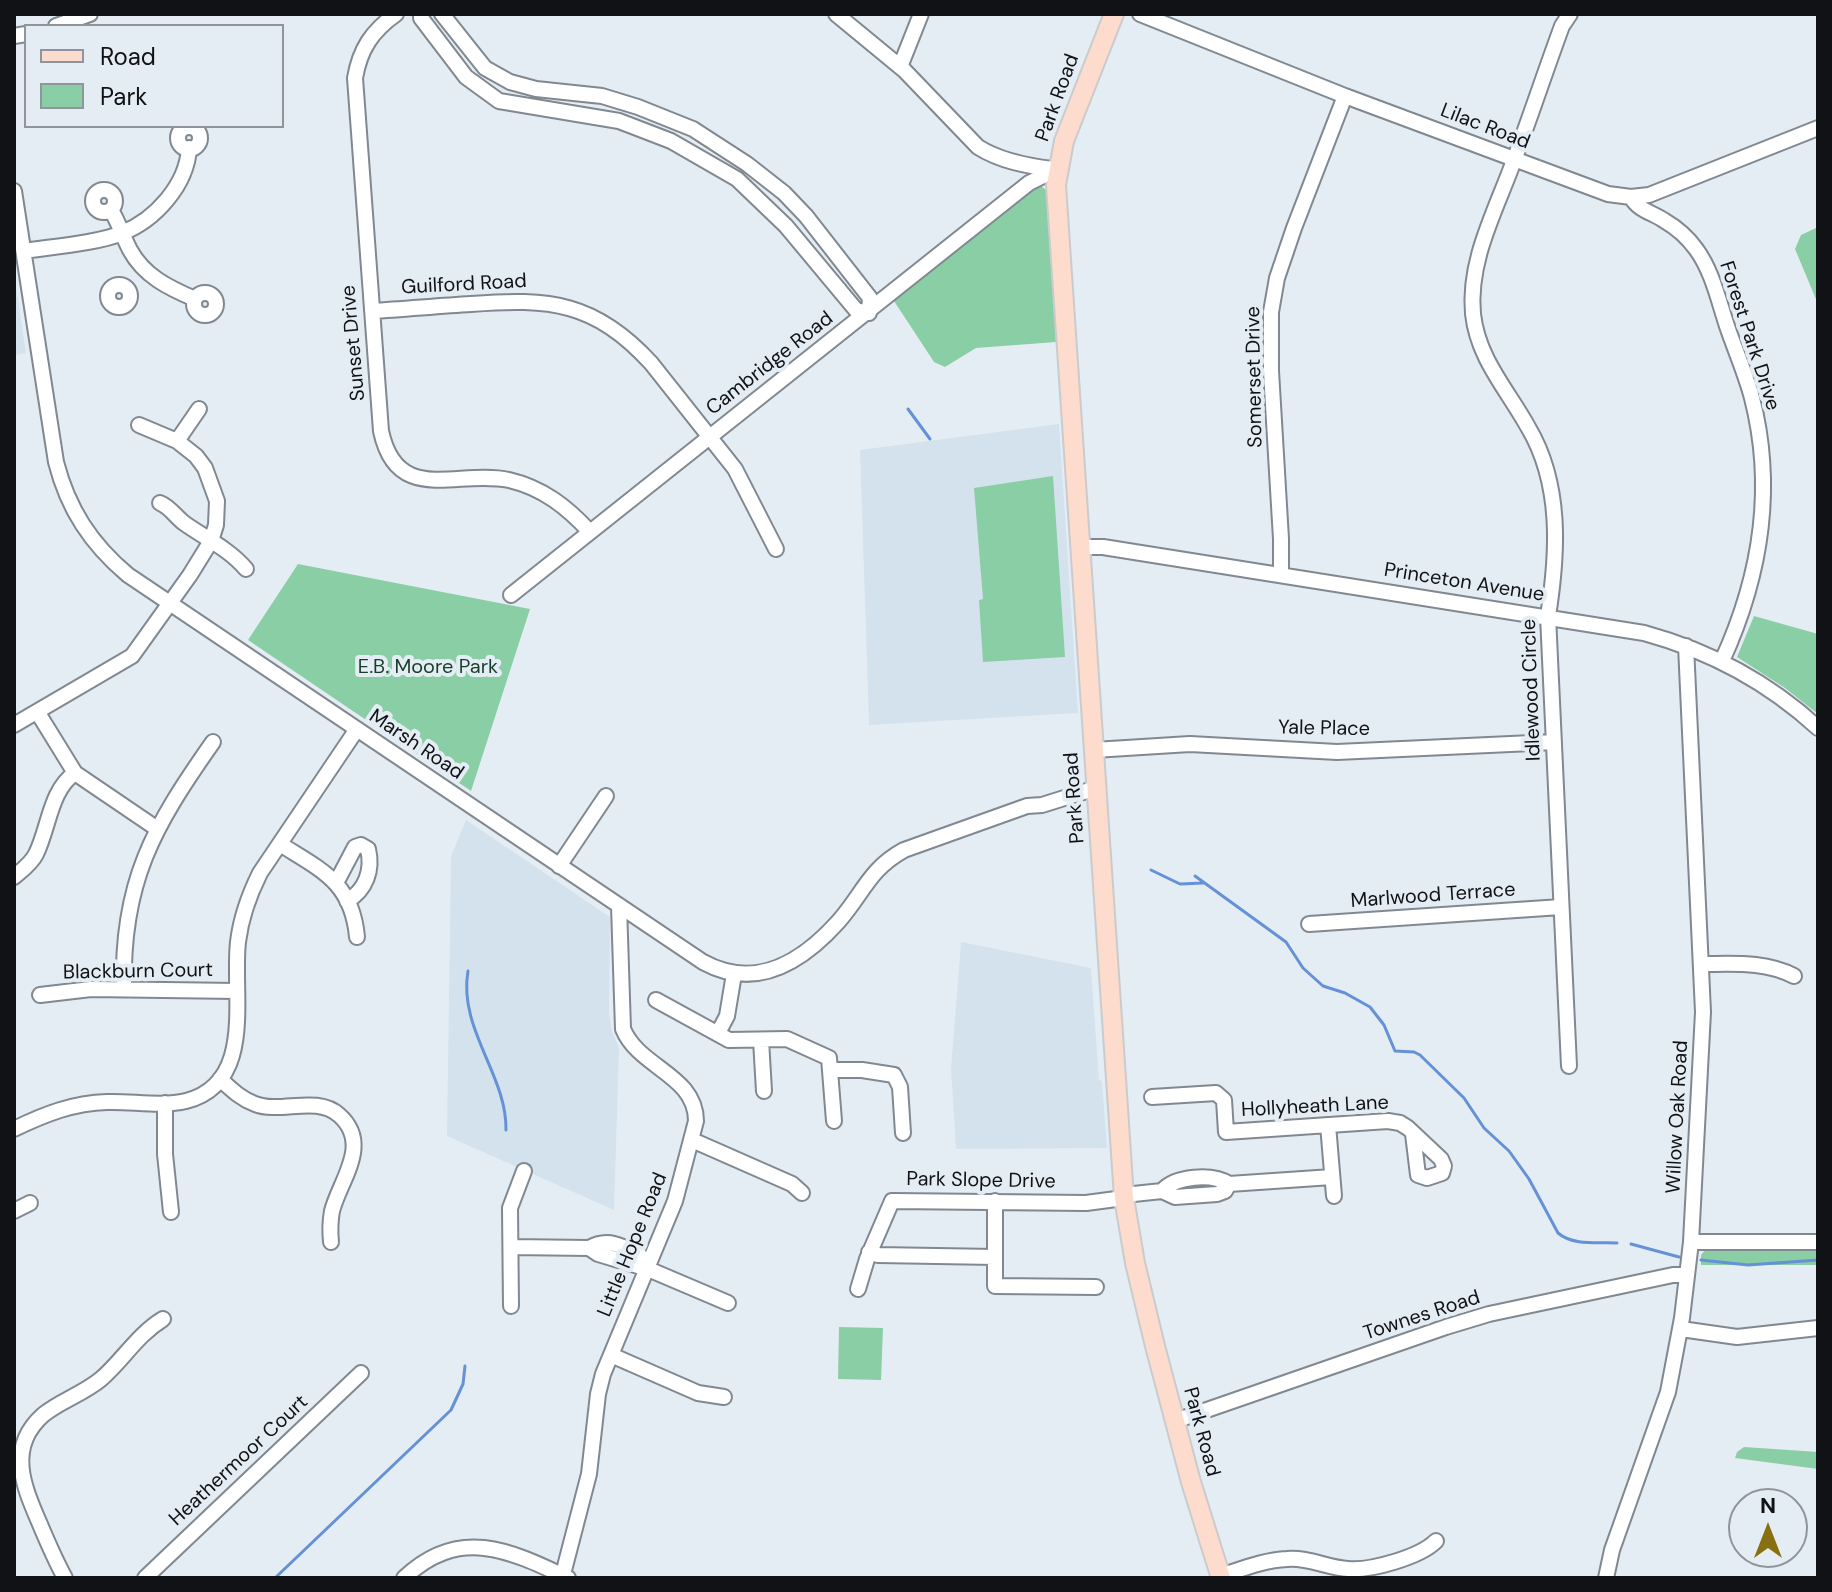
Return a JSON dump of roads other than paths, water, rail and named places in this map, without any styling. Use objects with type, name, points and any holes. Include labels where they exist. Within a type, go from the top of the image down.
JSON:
[{"type":"main road","name":"Park Road","points":[[1114,14],[1064,141],[1057,169],[1057,207],[1124,1196],[1135,1263],[1175,1421],[1221,1577]]},
{"type":"street","points":[[62,24],[90,14]]},
{"type":"street","name":"Sunset Drive","points":[[396,14],[371,36],[358,63],[355,78],[381,431],[385,448],[404,472],[423,480],[483,477],[531,487],[562,504],[590,532]]},
{"type":"street","points":[[421,14],[466,77],[499,101],[619,121],[683,147],[737,179],[786,226],[856,310],[869,313],[870,298],[806,216],[784,193],[747,164],[693,129],[602,96],[536,89],[510,82],[485,68],[442,14]]},
{"type":"street","points":[[836,14],[900,67],[978,147],[1017,163],[1057,169]]},
{"type":"street","points":[[900,67],[921,14]]},
{"type":"street","name":"Lilac Road","points":[[1140,14],[1345,96],[1608,194],[1631,197],[1649,195],[1818,128]]},
{"type":"street","name":"Idlewood Circle","points":[[1569,1066],[1548,616],[1556,551],[1550,485],[1529,428],[1482,353],[1473,314],[1477,258],[1562,26],[1570,14]]},
{"type":"street","name":"Somerset Drive","points":[[1281,575],[1271,312],[1277,278],[1294,228],[1345,96]]},
{"type":"street","points":[[683,147],[693,129]]},
{"type":"street","points":[[24,251],[122,233],[154,213],[166,201],[184,172],[189,148]]},
{"type":"street","name":"Cambridge Road","points":[[511,595],[1029,183],[1057,169]]},
{"type":"street","name":"Marsh Road","points":[[14,191],[56,462],[69,503],[81,525],[111,561],[170,604],[703,962],[734,974]]},
{"type":"street","name":"Forest Park Drive","points":[[1631,197],[1635,204],[1685,236],[1706,265],[1758,426],[1763,485],[1758,550],[1745,606],[1722,661]]},
{"type":"street","points":[[111,210],[134,257],[145,271],[156,280],[195,299]]},
{"type":"street","points":[[127,288],[145,271]]},
{"type":"street","name":"Guilford Road","points":[[372,311],[529,300],[561,305],[610,327],[636,347],[710,437],[747,489],[776,549]]},
{"type":"street","points":[[177,441],[199,409]]},
{"type":"street","points":[[14,725],[132,656],[211,541],[217,508],[213,486],[196,456],[177,441],[139,425]]},
{"type":"street","points":[[160,503],[228,551],[246,569]]},
{"type":"street","name":"Princeton Avenue","points":[[1080,547],[1103,547],[1644,633],[1722,661],[1770,690],[1818,728]]},
{"type":"street","name":"Willow Oak Road","points":[[1606,1578],[1612,1550],[1668,1392],[1681,1329],[1691,1242],[1703,1058],[1702,964],[1686,646]]},
{"type":"street","points":[[38,713],[75,773],[156,828]]},
{"type":"street","points":[[14,1129],[45,1114],[76,1105],[189,1100],[208,1091],[220,1079],[234,1054],[238,945],[244,912],[260,873],[357,729]]},
{"type":"street","points":[[124,989],[124,951],[130,900],[137,874],[156,828],[213,742]]},
{"type":"street","name":"Yale Place","points":[[1094,750],[1190,744],[1337,752],[1554,742]]},
{"type":"street","points":[[14,877],[36,854],[57,796],[64,782],[75,773]]},
{"type":"street","points":[[718,1033],[727,1016],[734,974],[768,972],[801,955],[839,921],[867,879],[890,857],[1096,784]]},
{"type":"street","points":[[559,866],[606,796]]},
{"type":"street","points":[[280,844],[336,883],[356,924],[357,937]]},
{"type":"street","points":[[336,883],[355,847],[361,845],[368,849],[370,860],[366,880],[358,894],[347,901]]},
{"type":"street","name":"Little Hope Road","points":[[565,1577],[589,1474],[598,1394],[675,1201],[692,1140],[696,1110],[691,1095],[684,1087],[638,1052],[623,1029],[619,906]]},
{"type":"street","name":"Marlwood Terrace","points":[[1309,924],[1561,907]]},
{"type":"street","points":[[1702,964],[1743,963],[1778,967],[1794,976]]},
{"type":"street","name":"Blackburn Court","points":[[40,995],[91,989],[237,991]]},
{"type":"street","points":[[656,1000],[729,1040],[792,1041],[829,1058],[834,1121]]},
{"type":"street","points":[[761,1040],[764,1091]]},
{"type":"street","points":[[832,1070],[862,1070],[894,1075],[900,1087],[903,1133]]},
{"type":"street","points":[[220,1079],[239,1096],[258,1106],[331,1108],[349,1126],[355,1144],[353,1161],[332,1213],[331,1242]]},
{"type":"street","name":"Hollyheath Lane","points":[[1152,1097],[1216,1093],[1224,1100],[1226,1132],[1388,1121],[1400,1123],[1413,1134]]},
{"type":"street","points":[[165,1103],[165,1154],[171,1212]]},
{"type":"street","points":[[1328,1125],[1334,1196]]},
{"type":"street","points":[[692,1140],[792,1184],[802,1193]]},
{"type":"street","points":[[511,1306],[510,1208],[524,1171]]},
{"type":"street","name":"Park Slope Drive","points":[[858,1289],[869,1252],[892,1201],[1086,1203],[1162,1191],[1174,1181],[1215,1178],[1229,1184],[1332,1177]]},
{"type":"street","points":[[995,1201],[995,1286],[1096,1287]]},
{"type":"street","points":[[14,1211],[30,1203]]},
{"type":"street","points":[[511,1247],[589,1248],[600,1242],[612,1243],[639,1254],[648,1269],[728,1303]]},
{"type":"street","points":[[1691,1242],[1818,1242]]},
{"type":"street","points":[[869,1252],[878,1255],[995,1257]]},
{"type":"street","name":"Townes Road","points":[[1175,1421],[1481,1316],[1673,1275],[1687,1275]]},
{"type":"street","points":[[65,1578],[23,1485],[20,1466],[23,1445],[28,1433],[45,1413],[102,1378],[139,1337],[163,1319]]},
{"type":"street","points":[[1681,1329],[1737,1337],[1818,1328]]},
{"type":"street","points":[[611,1355],[698,1393],[724,1397]]},
{"type":"street","name":"Heathermoor Court","points":[[145,1578],[361,1373]]},
{"type":"street","points":[[1221,1577],[1265,1562],[1289,1559],[1345,1569],[1364,1569],[1416,1555],[1436,1541]]},
{"type":"street","points":[[404,1578],[437,1554],[474,1546],[513,1553],[565,1577]]},
{"type":"waterway","points":[[908,409],[930,439]]},
{"type":"waterway","points":[[1151,870],[1180,884],[1203,883]]},
{"type":"waterway","points":[[1195,876],[1286,942],[1303,968],[1323,986],[1345,993],[1370,1007],[1384,1025],[1395,1051],[1420,1055],[1464,1098],[1484,1128],[1509,1151],[1529,1179],[1558,1233],[1578,1242],[1617,1243]]},
{"type":"waterway","points":[[468,971],[470,1013],[499,1090],[506,1130]]},
{"type":"waterway","points":[[1631,1244],[1679,1257]]},
{"type":"waterway","points":[[1701,1260],[1748,1265],[1818,1260]]},
{"type":"waterway","points":[[275,1578],[451,1410],[463,1384],[465,1366]]},
{"type":"park label","name":"E.B. Moore Park","points":[[428,668]]}]
